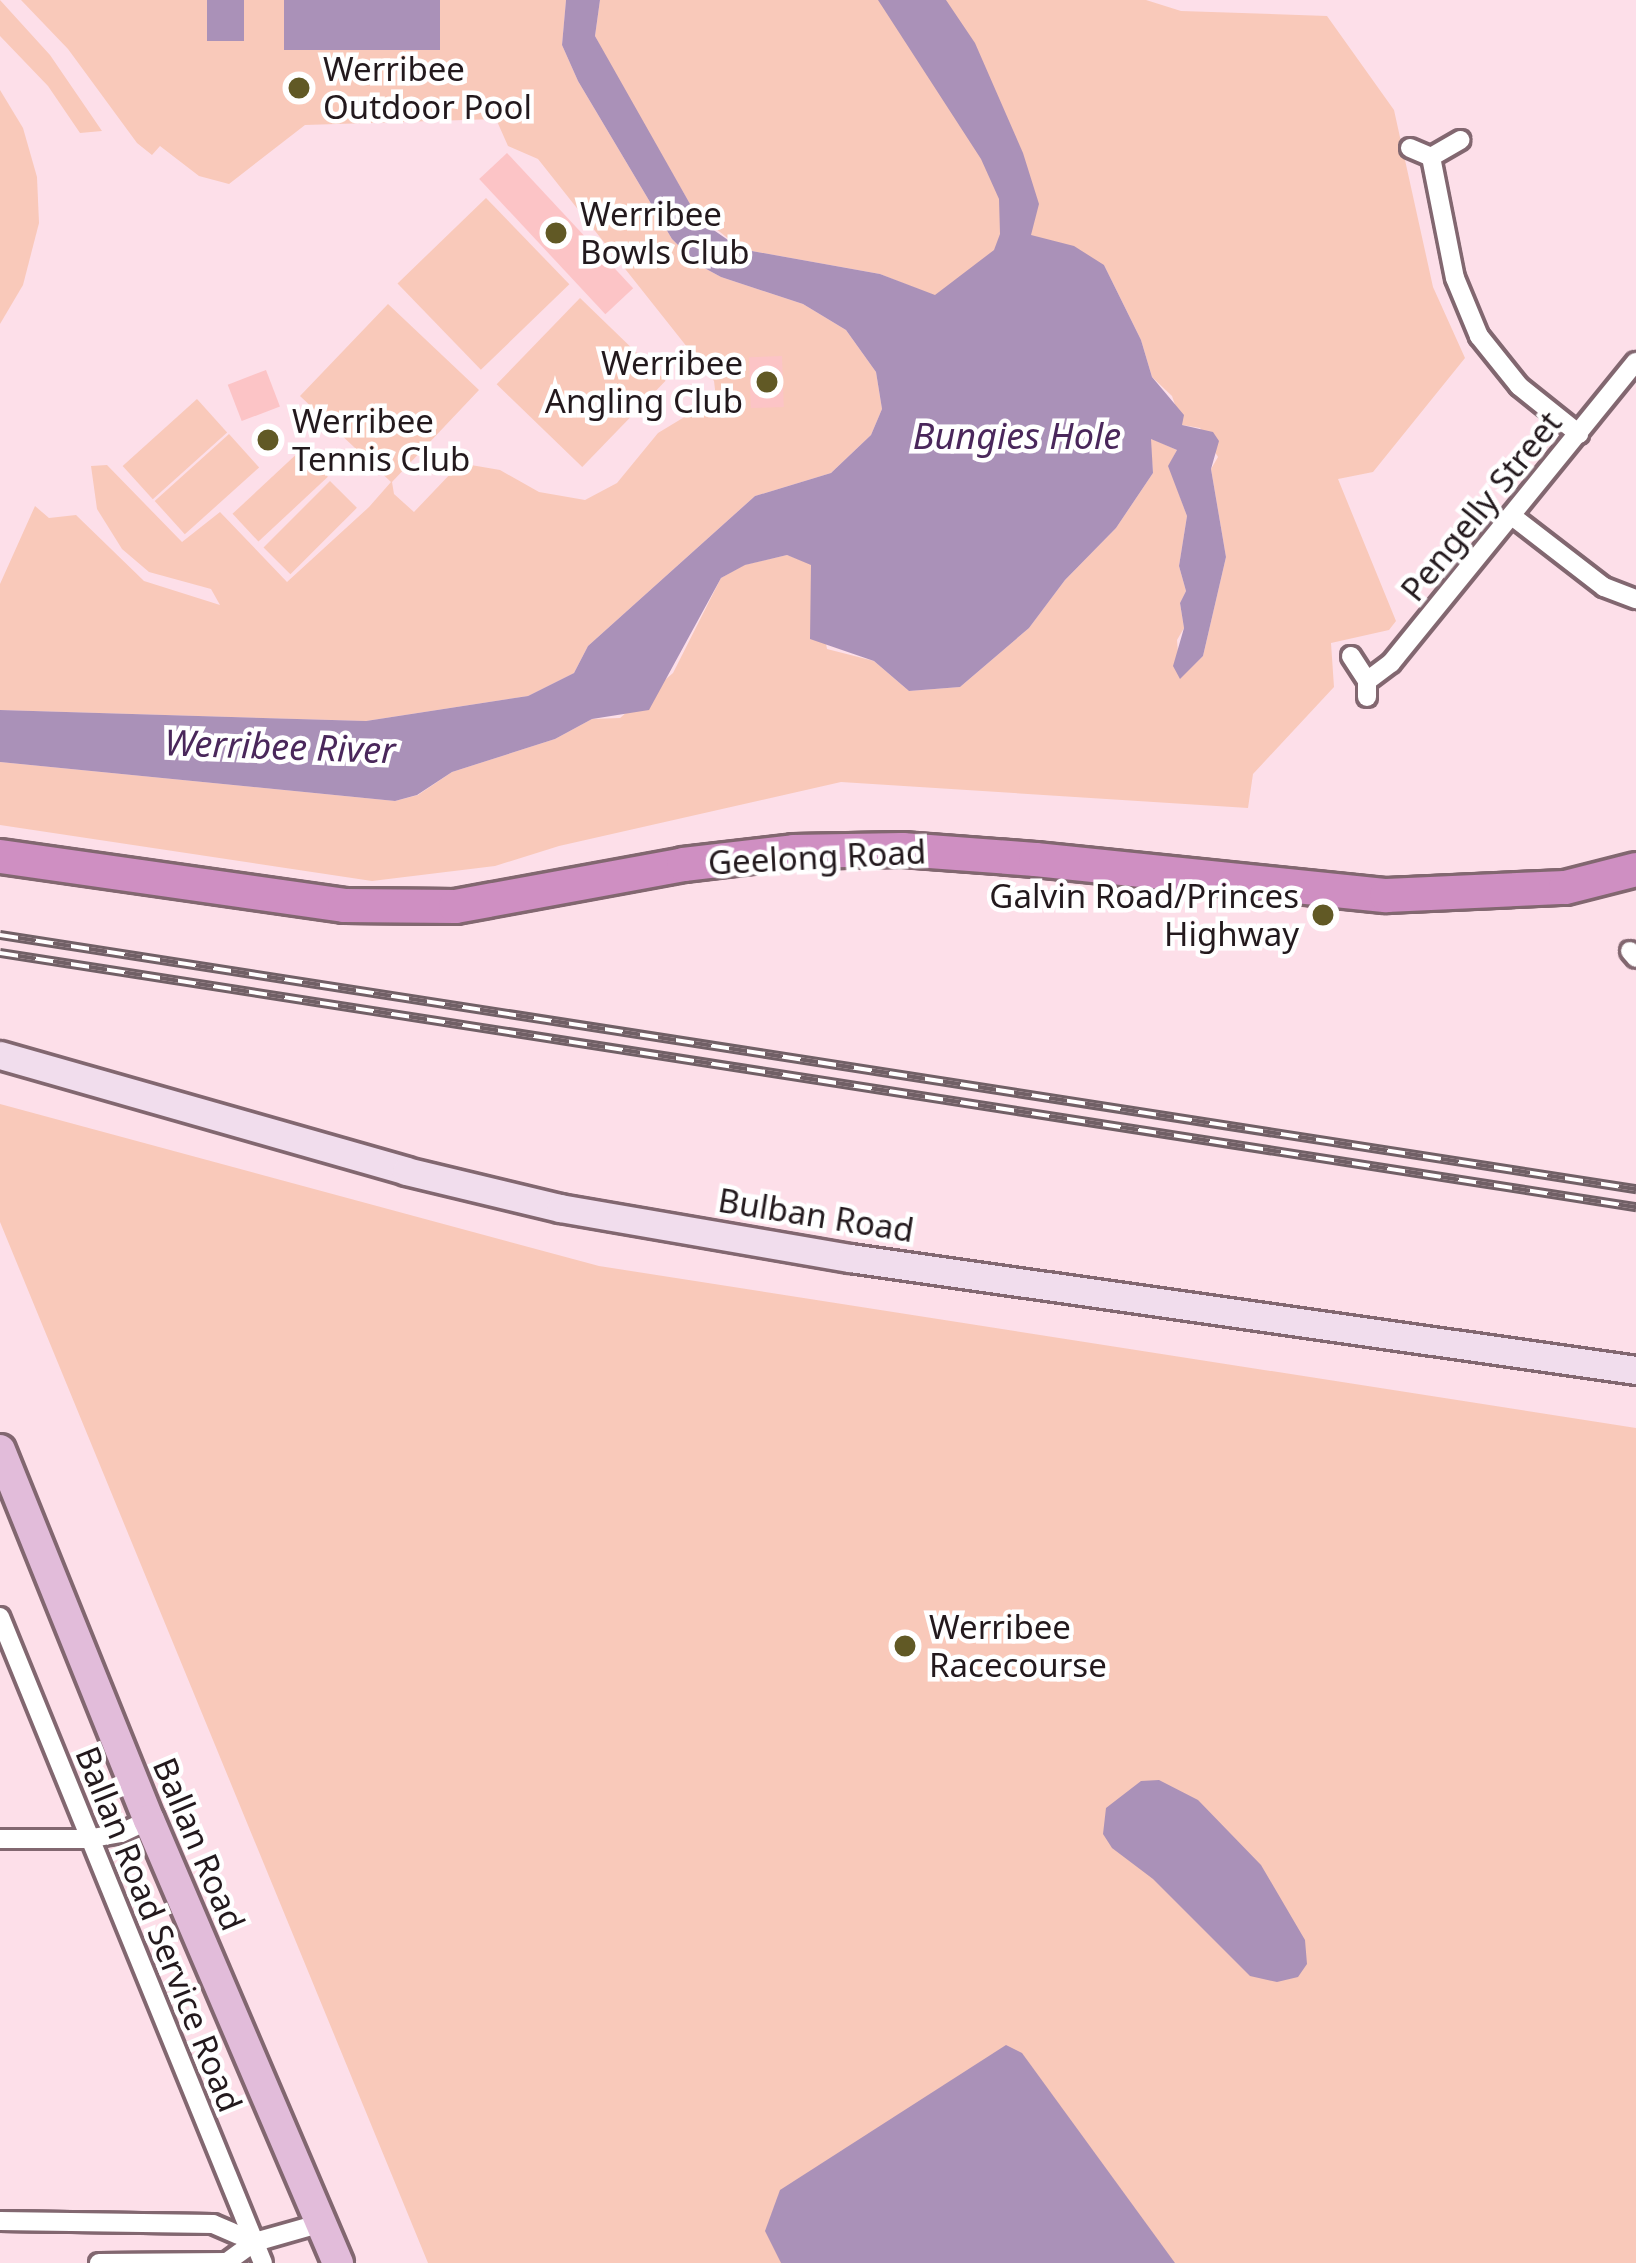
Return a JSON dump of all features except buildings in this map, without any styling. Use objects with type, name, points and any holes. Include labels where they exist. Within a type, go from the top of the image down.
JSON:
[{"type":"highway","name":"Geelong Road","points":[[0,856],[344,905],[455,906],[683,864],[793,851],[902,849],[1012,857],[1386,895],[1565,887],[1636,868]]},
{"type":"main road","name":"Ballan Road","points":[[0,1450],[148,1820],[338,2263]]},
{"type":"street","points":[[1431,157],[1460,140]]},
{"type":"street","points":[[1410,148],[1431,157]]},
{"type":"street","points":[[1431,157],[1455,278],[1479,336],[1519,386],[1579,434]]},
{"type":"street","name":"Pengelly Street","points":[[1352,656],[1367,689],[1636,362]]},
{"type":"street","points":[[1512,516],[1604,587],[1636,599]]},
{"type":"street","name":"Bulban Road","points":[[0,1055],[406,1171],[560,1208],[850,1258],[1636,1370]]},
{"type":"street","name":"Ballan Road Service Road","points":[[0,1617],[263,2263]]},
{"type":"street","points":[[0,1839],[88,1838],[121,1833],[148,1820]]},
{"type":"street","points":[[0,2221],[213,2224],[255,2242]]},
{"type":"street","points":[[99,2263],[227,2262],[255,2242],[322,2223]]},
{"type":"shaded area","points":[[0,0],[50,55],[102,131],[80,133],[48,86],[0,36]]},
{"type":"shaded area","points":[[21,0],[566,0],[562,45],[578,81],[672,239],[697,264],[721,277],[803,304],[846,330],[876,372],[882,409],[871,435],[831,473],[755,496],[588,646],[574,673],[528,696],[366,721],[0,710],[0,584],[35,506],[49,518],[76,515],[144,581],[220,605],[211,589],[149,572],[122,549],[97,509],[91,466],[107,465],[182,542],[220,512],[287,582],[369,507],[391,482],[300,396],[388,304],[479,390],[392,482],[394,494],[414,512],[454,470],[471,465],[500,470],[539,492],[585,500],[617,483],[658,433],[696,410],[717,406],[714,381],[538,159],[508,146],[496,119],[305,125],[229,184],[199,176],[160,146],[152,155],[137,143],[68,49]]},
{"type":"shaded area","points":[[600,0],[1146,0],[1181,11],[1327,16],[1394,110],[1433,287],[1465,358],[1373,472],[1338,479],[1396,621],[1389,630],[1331,643],[1334,687],[1253,774],[1248,808],[841,782],[559,846],[495,866],[372,881],[0,825],[0,762],[395,801],[418,795],[452,772],[555,739],[592,719],[620,718],[673,673],[721,578],[744,565],[787,555],[811,564],[827,649],[874,661],[909,691],[960,687],[1029,628],[1065,580],[1116,528],[1153,473],[1150,438],[1177,450],[1169,466],[1187,516],[1179,566],[1186,591],[1180,603],[1184,628],[1177,640],[1180,678],[1203,656],[1226,557],[1211,469],[1218,457],[1200,428],[1182,425],[1172,396],[1152,377],[1141,340],[1104,265],[994,251],[935,296],[880,274],[741,249],[694,211],[612,69],[595,36]]},
{"type":"shaded area","points":[[0,90],[23,128],[37,177],[39,223],[23,285],[0,324]]},
{"type":"shaded area","points":[[486,198],[569,284],[481,370],[398,283]]},
{"type":"shaded area","points":[[580,298],[666,381],[582,467],[497,384]]},
{"type":"shaded area","points":[[197,399],[227,432],[153,499],[123,466]]},
{"type":"shaded area","points":[[229,434],[259,467],[185,534],[155,501]]},
{"type":"shaded area","points":[[302,449],[328,477],[258,542],[233,514]]},
{"type":"shaded area","points":[[330,481],[357,508],[290,574],[264,547]]},
{"type":"shaded area","name":"Werribee Racecourse","points":[[0,1104],[599,1266],[1636,1428],[1636,2263],[428,2263],[0,1222]]},
{"type":"water","points":[[207,0],[244,0],[244,41],[207,41]]},
{"type":"water","points":[[284,0],[440,0],[440,50],[284,50]]},
{"type":"water","points":[[566,0],[600,0],[595,36],[694,211],[715,231],[741,249],[880,274],[935,295],[994,250],[1000,234],[999,199],[981,159],[878,0],[946,0],[975,43],[1023,153],[1039,204],[1031,235],[1074,246],[1104,265],[1141,340],[1152,377],[1184,415],[1182,425],[1213,432],[1219,441],[1211,469],[1226,557],[1203,656],[1180,679],[1173,666],[1184,628],[1180,603],[1186,591],[1179,566],[1187,516],[1168,466],[1177,450],[1151,439],[1153,473],[1116,528],[1065,580],[1029,628],[960,687],[909,691],[874,661],[810,639],[811,565],[787,555],[745,565],[721,578],[649,710],[592,719],[555,739],[452,772],[417,795],[395,801],[0,762],[0,710],[366,721],[528,696],[574,673],[588,646],[755,496],[831,473],[871,435],[882,409],[876,372],[846,330],[803,304],[721,277],[697,264],[672,239],[578,81],[562,45]]},
{"type":"water","points":[[1159,1780],[1198,1800],[1261,1865],[1305,1940],[1307,1964],[1298,1977],[1277,1982],[1250,1976],[1153,1879],[1112,1848],[1103,1834],[1106,1808],[1141,1781]]},
{"type":"water","points":[[1006,2045],[1022,2053],[1175,2263],[781,2263],[765,2231],[780,2190]]},
{"type":"railway","points":[[0,935],[1636,1189]]},
{"type":"railway","points":[[0,953],[1636,1207]]},
{"type":"place","name":"Werribee Outdoor Pool","points":[[299,88]]},
{"type":"place","name":"Werribee Bowls Club","points":[[556,233]]},
{"type":"place","name":"Werribee Angling Club","points":[[767,382]]},
{"type":"place","name":"Werribee Tennis Club","points":[[268,440]]},
{"type":"place","name":"Galvin Road/Princes Highway","points":[[1323,915]]},
{"type":"place","name":"Werribee Racecourse","points":[[905,1646]]},
{"type":"water label","name":"Bungies Hole","points":[[1017,436]]},
{"type":"water label","name":"Werribee River","points":[[280,746]]}]
